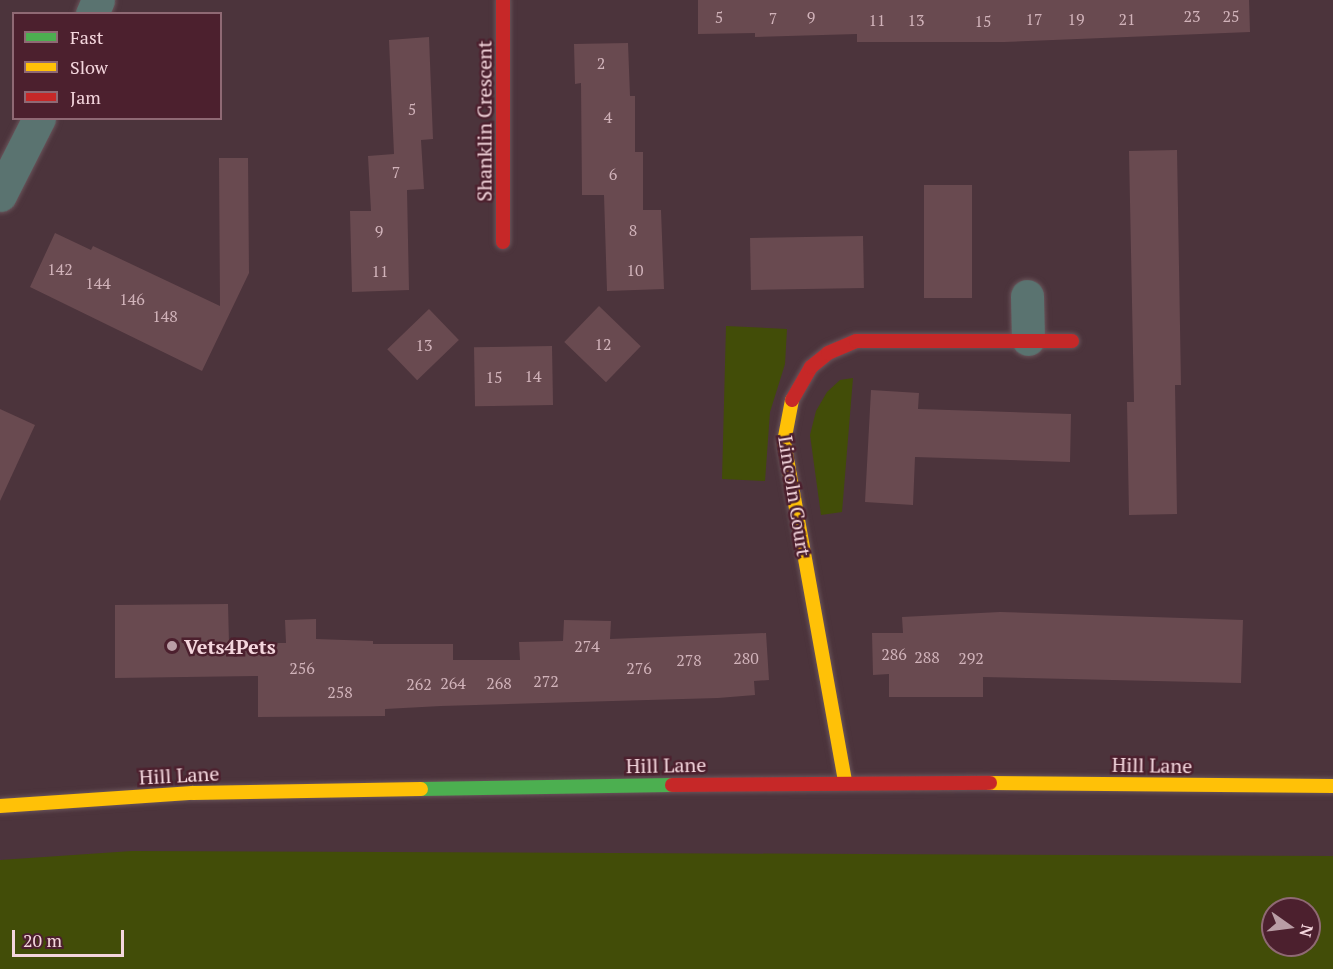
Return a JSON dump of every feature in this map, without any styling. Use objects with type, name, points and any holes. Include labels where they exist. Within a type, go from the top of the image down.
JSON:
[{"type":"street","name":"Shanklin Crescent","points":[[503,0],[503,242]]},
{"type":"street","points":[[0,195],[38,120]]},
{"type":"street","points":[[1027,296],[1028,339]]},
{"type":"street","name":"Lincoln Court","points":[[845,782],[783,442],[786,415],[792,399],[811,367],[828,352],[856,341],[1028,339],[1072,341]]},
{"type":"street","name":"Hill Lane","points":[[0,806],[193,793],[845,782],[1333,786]]},
{"type":"green space","points":[[726,326],[787,329],[785,364],[770,412],[765,481],[722,479]]},
{"type":"green space","points":[[853,378],[842,512],[821,515],[810,435],[816,411],[827,392],[840,380]]},
{"type":"green space","points":[[132,851],[1333,856],[1333,969],[0,969],[0,860]]},
{"type":"building","points":[[698,0],[1249,0],[1250,32],[1004,42],[857,42],[857,34],[755,37],[755,33],[698,34]]},
{"type":"building","points":[[429,37],[433,139],[421,140],[424,189],[407,190],[409,290],[352,292],[350,211],[371,211],[368,156],[394,154],[389,40]]},
{"type":"building","points":[[628,43],[630,96],[635,96],[635,152],[643,152],[643,210],[661,210],[664,289],[607,291],[604,195],[582,195],[581,83],[575,84],[574,44]]},
{"type":"building","points":[[1177,150],[1181,385],[1175,385],[1177,514],[1129,515],[1127,402],[1134,402],[1129,151]]},
{"type":"building","points":[[219,158],[248,158],[249,273],[202,371],[30,287],[55,233],[91,250],[93,246],[220,306]]},
{"type":"building","points":[[924,185],[972,185],[972,298],[924,298]]},
{"type":"building","points":[[863,236],[864,288],[751,290],[750,238]]},
{"type":"building","points":[[599,306],[641,346],[606,382],[564,342]]},
{"type":"building","points":[[429,309],[459,340],[417,380],[387,349]]},
{"type":"building","points":[[552,346],[553,405],[475,406],[474,347]]},
{"type":"building","points":[[871,390],[919,393],[918,409],[1071,414],[1070,462],[915,457],[913,505],[865,502]]},
{"type":"building","points":[[0,409],[35,425],[0,501]]},
{"type":"building","points":[[228,604],[229,643],[286,643],[285,620],[316,619],[316,639],[373,641],[373,644],[453,644],[453,660],[520,660],[519,642],[563,641],[564,620],[611,621],[610,639],[766,633],[769,680],[754,681],[755,695],[718,698],[385,709],[385,716],[258,717],[258,676],[115,678],[115,605]]},
{"type":"building","points":[[1000,612],[1243,620],[1241,683],[983,677],[983,697],[889,697],[889,674],[873,675],[872,633],[903,633],[902,617]]},
{"type":"traffic: fast","points":[[421,789],[672,785]]},
{"type":"traffic: slow","points":[[792,400],[784,442],[845,782]]},
{"type":"traffic: slow","points":[[990,783],[1333,786]]},
{"type":"traffic: slow","points":[[0,806],[193,793],[421,789]]},
{"type":"traffic: jam","points":[[503,0],[503,242]]},
{"type":"traffic: jam","points":[[792,400],[811,367],[828,353],[856,341],[1072,341]]},
{"type":"traffic: jam","points":[[672,785],[990,783]]},
{"type":"place","name":"Vets4Pets","points":[[172,646]]}]
